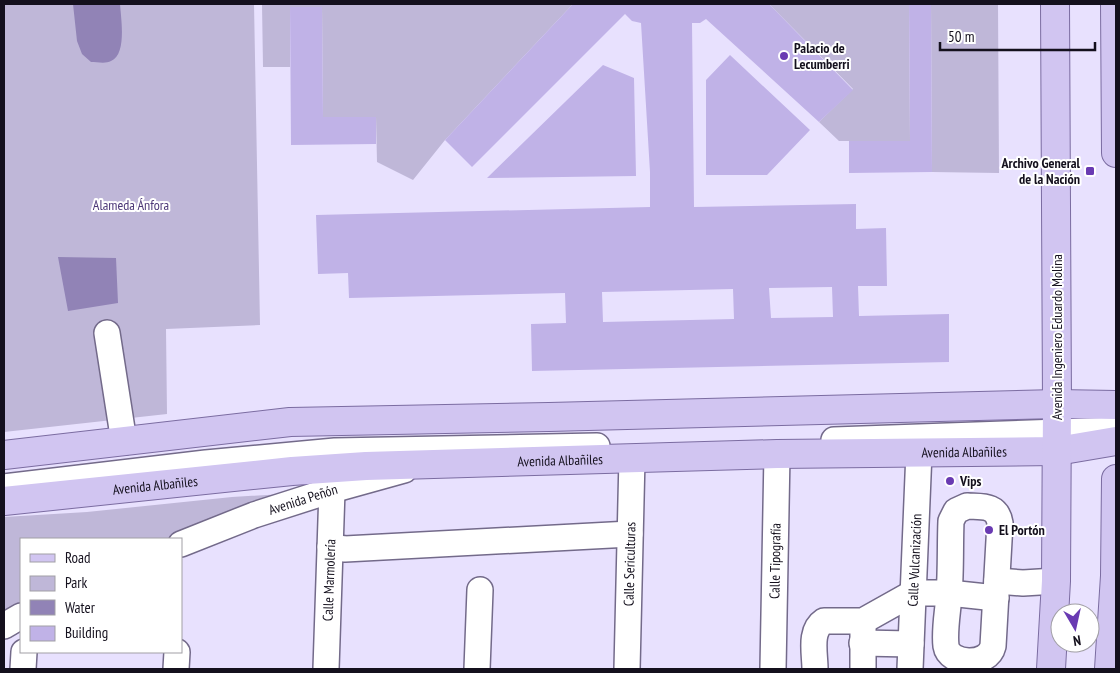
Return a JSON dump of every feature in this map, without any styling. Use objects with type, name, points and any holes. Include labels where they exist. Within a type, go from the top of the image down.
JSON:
[{"type":"main road","name":"Avenida Ingeniero Eduardo Molina","points":[[1051,669],[1056,581],[1057,442],[1055,4]]},
{"type":"main road","points":[[1115,4],[1116,153]]},
{"type":"main road","points":[[4,455],[290,422],[1057,404],[1116,405]]},
{"type":"main road","name":"Avenida Albañiles","points":[[4,501],[292,471],[366,466],[777,454],[918,452],[1057,442],[1116,441]]},
{"type":"main road","points":[[1110,669],[1115,576],[1116,479]]},
{"type":"street","points":[[107,333],[124,442]]},
{"type":"street","points":[[4,487],[206,463],[335,452],[746,443],[1057,442],[1116,430]]},
{"type":"street","name":"Calle Vulcanización","points":[[910,669],[918,452]]},
{"type":"street","name":"Calle Tipografía","points":[[773,669],[777,454]]},
{"type":"street","name":"Calle Sericulturas","points":[[627,669],[632,458]]},
{"type":"street","name":"Avenida Peñón","points":[[182,544],[254,515],[332,490],[427,464]]},
{"type":"street","name":"Calle Marmolería","points":[[326,669],[332,490]]},
{"type":"street","points":[[961,507],[991,508],[999,516],[993,646],[992,652],[983,660],[960,659],[950,654],[946,643],[949,600],[951,521],[956,511],[961,507]]},
{"type":"street","points":[[330,547],[345,549],[630,534]]},
{"type":"street","points":[[863,632],[913,599],[949,600],[1023,583],[1056,581]]},
{"type":"street","points":[[477,669],[480,590]]},
{"type":"street","points":[[4,626],[20,617]]},
{"type":"street","points":[[815,669],[814,636],[819,624],[830,620],[863,632],[911,644]]},
{"type":"street","points":[[862,669],[863,632]]},
{"type":"street","points":[[24,653],[24,669]]},
{"type":"street","points":[[176,669],[177,653]]},
{"type":"green space","name":"Alameda Ánfora","points":[[4,4],[254,4],[260,325],[166,329],[167,414],[4,432]]},
{"type":"green space","points":[[262,4],[573,4],[445,140],[413,180],[377,162],[376,117],[323,117],[322,7],[290,7],[290,67],[263,67]]},
{"type":"green space","points":[[769,4],[909,4],[910,141],[839,141],[819,122],[853,89]]},
{"type":"green space","points":[[931,4],[998,4],[999,173],[932,172]]},
{"type":"green space","points":[[284,494],[182,538],[20,538],[20,613],[4,621],[4,517],[87,512],[232,497]]},
{"type":"water","points":[[73,4],[120,4],[121,44],[119,52],[111,61],[91,62],[82,54],[77,41]]},
{"type":"water","points":[[58,257],[116,258],[118,303],[68,311]]},
{"type":"building","points":[[573,4],[769,4],[853,90],[819,122],[706,19],[700,23],[692,23],[694,207],[856,204],[856,229],[886,228],[887,286],[858,286],[859,316],[949,314],[949,362],[532,371],[531,324],[566,323],[565,293],[349,298],[348,273],[318,274],[316,215],[650,207],[650,172],[641,23],[632,21],[625,14],[472,167],[445,140]],"holes":[[[832,287],[833,317],[771,318],[769,288]],[[733,289],[734,319],[603,322],[602,292]]]},
{"type":"building","points":[[909,4],[931,4],[932,172],[849,173],[849,141],[910,141]]},
{"type":"building","points":[[290,7],[322,7],[323,117],[376,117],[376,144],[291,145]]},
{"type":"building","points":[[730,55],[810,130],[767,175],[706,175],[706,80]]},
{"type":"building","points":[[603,65],[634,78],[636,176],[487,178]]},
{"type":"place","name":"Palacio de Lecumberri","points":[[784,56]]},
{"type":"place","name":"Archivo General de la Nación","points":[[1090,171]]},
{"type":"place","name":"Vips","points":[[950,481]]},
{"type":"place","name":"El Portón","points":[[989,530]]}]
